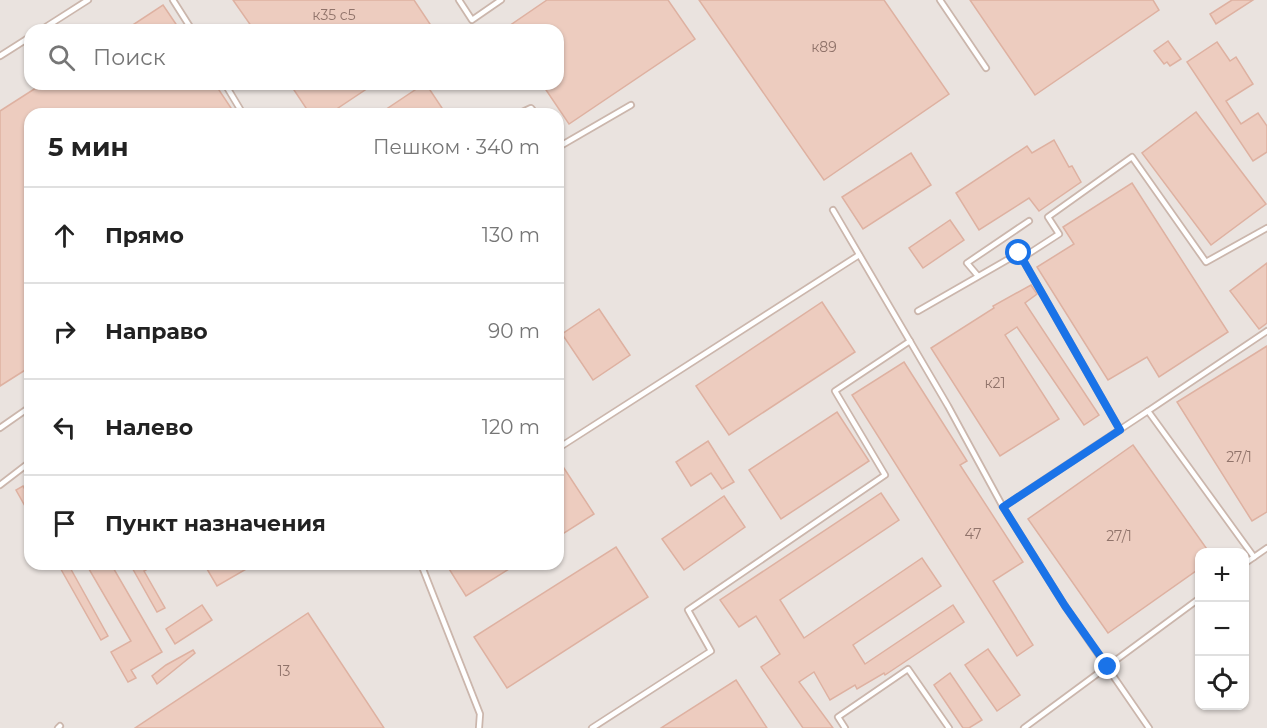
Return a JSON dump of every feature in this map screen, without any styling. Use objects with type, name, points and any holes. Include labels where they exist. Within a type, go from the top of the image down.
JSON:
[{"type":"lane","points":[[50,24],[88,0]]},
{"type":"lane","points":[[173,0],[188,24]]},
{"type":"lane","points":[[459,0],[472,20],[501,0]]},
{"type":"lane","points":[[940,0],[986,68]]},
{"type":"lane","points":[[0,56],[24,41]]},
{"type":"lane","points":[[229,90],[239,108]]},
{"type":"lane","points":[[564,144],[631,105]]},
{"type":"lane","points":[[1022,258],[1059,234],[1048,217],[1132,157],[1206,262],[1267,228]]},
{"type":"lane","points":[[833,210],[948,406],[1003,507],[1065,606],[1149,728]]},
{"type":"lane","points":[[978,276],[968,263],[1029,221]]},
{"type":"lane","points":[[918,311],[1019,253],[1120,430]]},
{"type":"lane","points":[[564,444],[860,255]]},
{"type":"lane","points":[[1003,507],[1267,331]]},
{"type":"lane","points":[[592,728],[711,651],[688,610],[885,474],[836,391],[910,341]]},
{"type":"lane","points":[[0,428],[24,411]]},
{"type":"lane","points":[[1148,411],[1254,557]]},
{"type":"lane","points":[[0,485],[24,467]]},
{"type":"lane","points":[[1249,561],[1267,548]]},
{"type":"lane","points":[[423,570],[480,714],[480,728]]},
{"type":"lane","points":[[1024,728],[1195,602]]},
{"type":"lane","points":[[845,728],[838,717],[908,669],[947,727]]},
{"type":"shaded area","points":[[0,0],[1267,0],[1267,728],[0,728]]},
{"type":"building","points":[[233,0],[414,0],[430,24],[250,24]]},
{"type":"building","points":[[547,0],[668,0],[695,39],[569,124],[564,117],[564,108],[558,108],[546,90],[564,90],[564,24],[512,24]]},
{"type":"building","points":[[699,0],[884,0],[949,94],[824,180]]},
{"type":"building","points":[[970,0],[1153,0],[1159,10],[1035,95]]},
{"type":"building","points":[[1232,0],[1253,0],[1216,24],[1210,14]]},
{"type":"building","points":[[163,5],[176,24],[134,24]]},
{"type":"building","points":[[1168,41],[1181,59],[1170,66],[1167,62],[1164,64],[1154,51]]},
{"type":"building","points":[[1217,42],[1230,61],[1236,57],[1253,84],[1226,101],[1241,124],[1258,113],[1267,126],[1267,152],[1253,161],[1187,62]]},
{"type":"building","points":[[33,90],[219,90],[231,108],[24,108],[24,371],[0,386],[0,111]]},
{"type":"building","points":[[294,90],[365,90],[338,108],[306,108]]},
{"type":"building","points":[[415,90],[430,90],[442,108],[388,108]]},
{"type":"building","points":[[1196,112],[1266,204],[1211,245],[1142,153]]},
{"type":"building","points":[[1054,140],[1069,167],[1072,166],[1081,182],[1039,211],[1029,198],[979,230],[956,193],[1027,146],[1032,153]]},
{"type":"building","points":[[911,153],[931,185],[863,229],[842,197]]},
{"type":"building","points":[[1132,183],[1228,332],[1159,377],[1147,357],[1108,380],[1037,267],[1074,244],[1063,227]]},
{"type":"building","points":[[950,220],[964,240],[923,268],[909,248]]},
{"type":"building","points":[[1267,263],[1267,323],[1259,329],[1230,291]]},
{"type":"building","points":[[1031,285],[1037,294],[1025,303],[1099,415],[1084,425],[1017,327],[1005,335],[1059,419],[1000,456],[931,348],[994,308],[993,306]]},
{"type":"building","points":[[822,302],[855,352],[729,435],[696,386]]},
{"type":"building","points":[[599,309],[630,355],[593,380],[564,337],[564,333]]},
{"type":"building","points":[[1267,346],[1267,512],[1252,521],[1177,402]]},
{"type":"building","points":[[904,362],[967,461],[960,465],[1023,562],[993,581],[1033,645],[1017,656],[852,395]]},
{"type":"building","points":[[837,412],[869,461],[781,519],[749,470]]},
{"type":"building","points":[[708,441],[734,482],[722,489],[711,473],[691,486],[676,462]]},
{"type":"building","points":[[1133,445],[1206,548],[1195,548],[1195,572],[1108,633],[1028,519]]},
{"type":"building","points":[[564,468],[594,514],[564,533]]},
{"type":"building","points":[[23,486],[24,488],[24,504],[16,490]]},
{"type":"building","points":[[881,493],[899,520],[780,600],[804,638],[922,558],[941,586],[853,645],[865,664],[953,605],[964,622],[885,675],[884,673],[857,689],[855,685],[830,700],[814,672],[799,682],[833,728],[803,728],[761,667],[780,654],[756,616],[739,627],[720,600]]},
{"type":"building","points":[[724,496],[745,527],[684,570],[662,539]]},
{"type":"building","points":[[616,547],[648,597],[507,688],[474,637]]},
{"type":"building","points":[[61,570],[71,570],[108,636],[101,640]]},
{"type":"building","points":[[90,570],[114,570],[162,652],[131,670],[136,678],[128,682],[111,652],[131,641]]},
{"type":"building","points":[[133,570],[146,570],[144,571],[165,608],[157,612]]},
{"type":"building","points":[[208,570],[245,570],[217,586]]},
{"type":"building","points":[[450,570],[507,570],[466,596]]},
{"type":"building","points":[[202,605],[212,620],[175,644],[166,629]]},
{"type":"building","points":[[308,613],[384,728],[135,728]]},
{"type":"building","points":[[988,649],[1020,695],[997,711],[965,665]]},
{"type":"building","points":[[193,650],[195,653],[157,684],[152,676]]},
{"type":"building","points":[[950,673],[982,720],[969,728],[963,728],[934,685]]},
{"type":"building","points":[[736,680],[767,728],[661,728]]},
{"type":"route","points":[[1019,253],[1120,430],[1003,507],[1065,606],[1108,667]]}]
